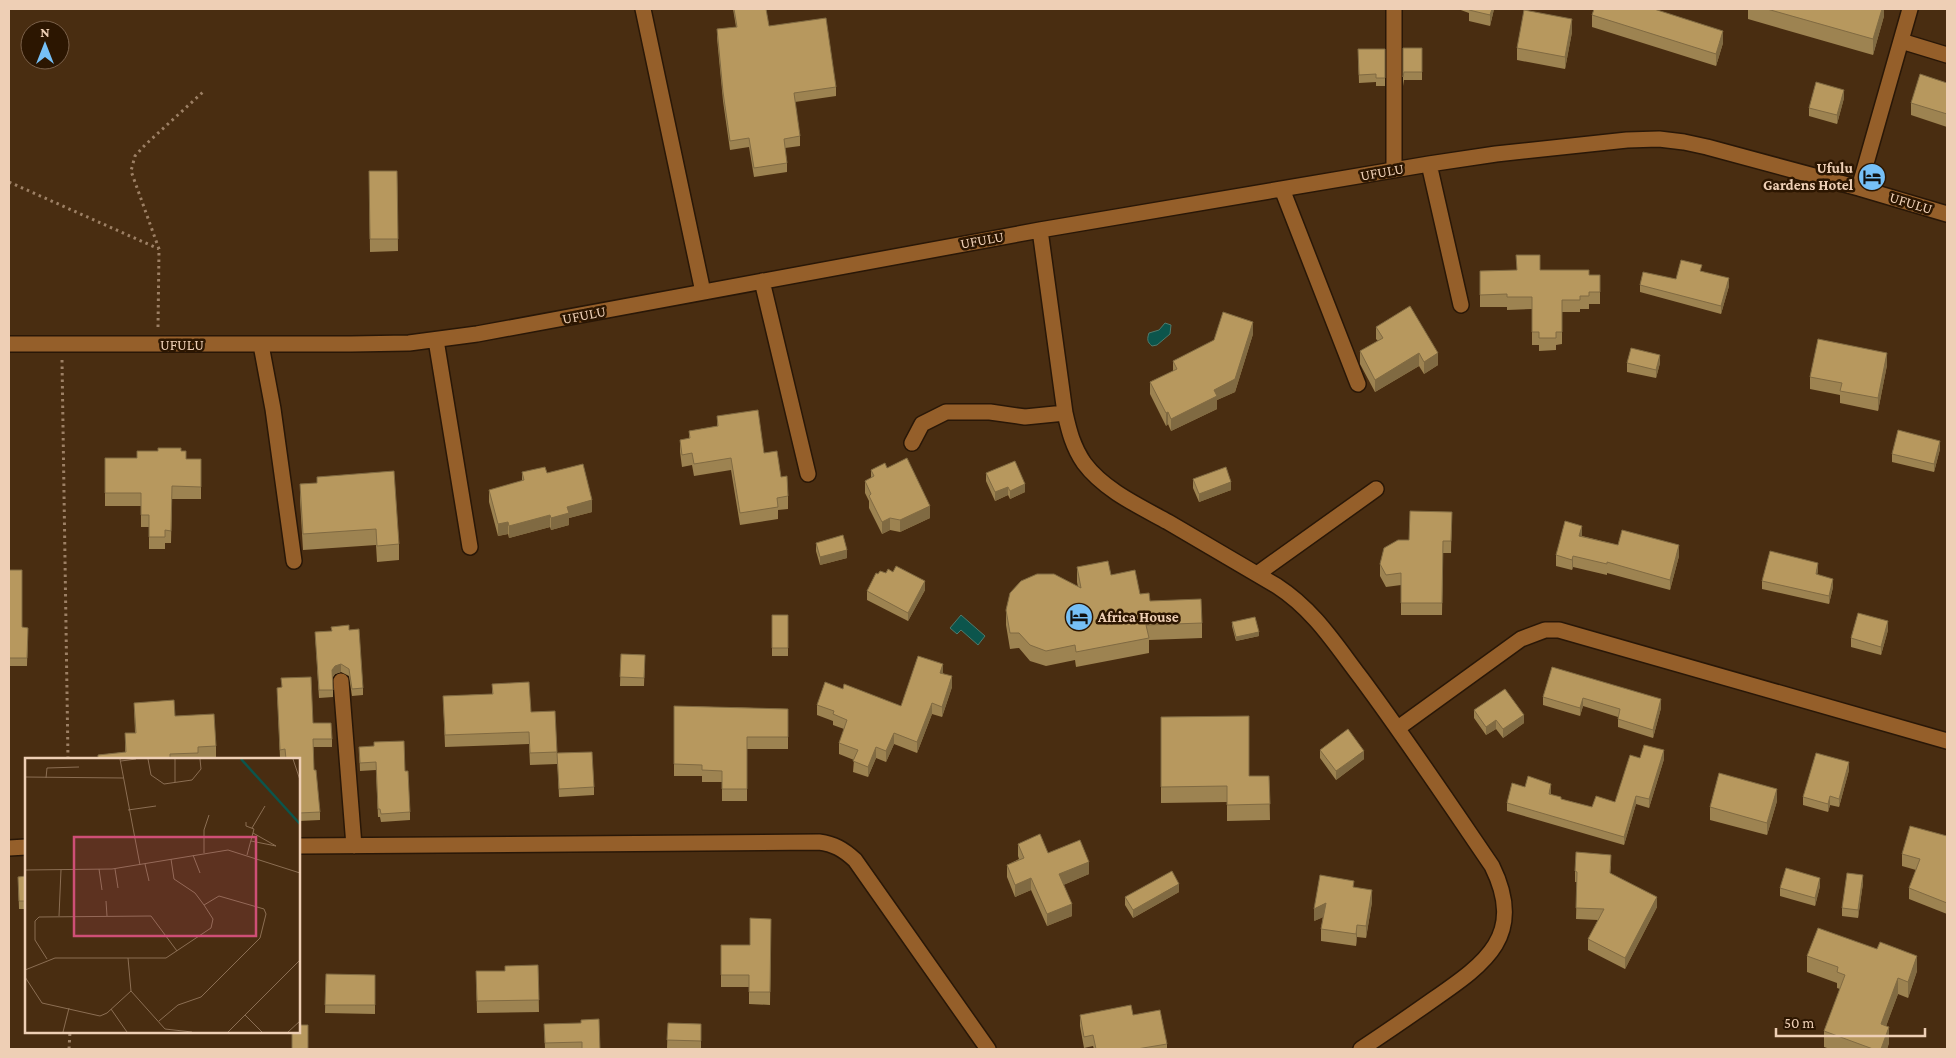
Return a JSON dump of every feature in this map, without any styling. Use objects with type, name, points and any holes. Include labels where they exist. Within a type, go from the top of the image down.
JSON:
[{"type":"street","points":[[643,9],[703,292]]},
{"type":"street","points":[[1394,9],[1394,170]]},
{"type":"street","points":[[1859,188],[1910,9]]},
{"type":"street","points":[[1901,41],[1947,55]]},
{"type":"street","name":"UFULU","points":[[9,344],[261,345],[399,343],[436,340],[520,328],[1040,230],[1429,164],[1627,140],[1684,142],[1707,147],[1947,214]]},
{"type":"street","points":[[1429,164],[1461,305]]},
{"type":"street","points":[[1282,189],[1358,384]]},
{"type":"street","points":[[1040,230],[1065,413],[1076,450],[1085,464],[1106,484],[1291,595],[1313,615],[1398,728],[1499,879],[1504,909],[1504,925],[1499,940],[1492,951],[1468,975],[1361,1049]]},
{"type":"street","points":[[762,281],[808,474]]},
{"type":"street","points":[[436,340],[470,547]]},
{"type":"street","points":[[261,345],[275,418],[294,561]]},
{"type":"street","points":[[912,443],[922,424],[946,412],[990,412],[1025,417],[1065,413]]},
{"type":"street","points":[[1257,574],[1376,489]]},
{"type":"street","points":[[1398,728],[1521,639],[1545,630],[1560,630],[1947,741]]},
{"type":"street","points":[[341,681],[354,846]]},
{"type":"street","points":[[300,846],[818,842],[830,844],[844,850],[855,860],[988,1049]]},
{"type":"street","points":[[9,848],[25,847]]},
{"type":"path","points":[[157,345],[159,249],[131,171],[135,156],[144,145],[203,92]]},
{"type":"path","points":[[9,182],[159,249]]},
{"type":"path","points":[[62,345],[68,758]]},
{"type":"path","points":[[69,1049],[70,1033]]},
{"type":"water","points":[[1165,323],[1171,325],[1170,334],[1157,345],[1152,346],[1148,340],[1149,333],[1159,330]]},
{"type":"water","points":[[961,615],[985,636],[978,645],[961,630],[957,634],[950,628]]},
{"type":"building","points":[[734,9],[766,9],[769,26],[826,18],[836,87],[794,93],[800,136],[784,139],[787,163],[754,168],[749,138],[730,141],[717,29],[737,27]]},
{"type":"building","points":[[1469,9],[1492,9],[1490,15]]},
{"type":"building","points":[[1594,9],[1654,9],[1723,31],[1716,54],[1592,15]]},
{"type":"building","points":[[1767,9],[1882,9],[1873,39]]},
{"type":"building","points":[[1524,10],[1572,19],[1565,57],[1517,48]]},
{"type":"building","points":[[1403,48],[1422,48],[1422,72],[1404,72],[1403,77]]},
{"type":"building","points":[[1358,49],[1385,49],[1385,78],[1376,78],[1376,74],[1359,75]]},
{"type":"building","points":[[1920,74],[1947,83],[1947,114],[1911,103]]},
{"type":"building","points":[[1816,82],[1844,90],[1837,115],[1809,108]]},
{"type":"building","points":[[369,171],[397,171],[398,239],[370,239]]},
{"type":"building","points":[[1516,255],[1540,255],[1540,270],[1589,270],[1589,275],[1600,275],[1600,292],[1589,292],[1589,296],[1580,296],[1580,300],[1562,300],[1562,332],[1556,332],[1556,338],[1539,338],[1539,332],[1532,332],[1532,297],[1507,297],[1507,294],[1480,295],[1480,271],[1517,270]]},
{"type":"building","points":[[1681,260],[1702,265],[1700,271],[1729,278],[1721,306],[1640,285],[1643,272],[1676,279]]},
{"type":"building","points":[[1410,306],[1438,353],[1424,362],[1419,353],[1375,380],[1360,351],[1383,338],[1376,327]]},
{"type":"building","points":[[1223,312],[1253,322],[1235,379],[1214,390],[1217,396],[1171,419],[1150,382],[1177,369],[1173,361],[1214,340]]},
{"type":"building","points":[[1818,339],[1887,353],[1878,398],[1840,391],[1842,383],[1810,377]]},
{"type":"building","points":[[1631,348],[1660,355],[1656,370],[1627,363]]},
{"type":"building","points":[[758,410],[764,453],[777,451],[781,477],[787,476],[788,496],[777,498],[778,507],[740,513],[731,458],[694,464],[692,453],[682,455],[680,440],[690,438],[689,431],[718,426],[717,416]]},
{"type":"building","points":[[1898,430],[1940,441],[1934,464],[1892,454]]},
{"type":"building","points":[[158,448],[181,448],[181,451],[186,451],[186,459],[201,459],[201,487],[172,486],[171,531],[165,530],[165,537],[149,537],[149,515],[141,515],[141,493],[105,493],[105,458],[137,458],[137,451],[158,451]]},
{"type":"building","points":[[907,458],[930,506],[900,520],[890,518],[882,522],[869,496],[871,494],[865,481],[874,476],[871,470],[885,463],[887,468]]},
{"type":"building","points":[[1015,461],[1025,484],[1010,491],[1008,487],[995,492],[986,473]]},
{"type":"building","points":[[583,464],[592,500],[567,507],[569,513],[551,518],[550,515],[509,526],[508,522],[498,524],[489,490],[524,480],[522,472],[545,467],[547,473]]},
{"type":"building","points":[[1226,467],[1231,482],[1199,494],[1193,479]]},
{"type":"building","points":[[394,471],[399,544],[377,546],[376,529],[303,534],[300,484],[317,483],[317,477]]},
{"type":"building","points":[[1410,511],[1452,512],[1451,541],[1443,541],[1442,603],[1401,603],[1401,573],[1386,575],[1380,564],[1384,548],[1398,540],[1409,540]]},
{"type":"building","points":[[1565,521],[1582,526],[1579,536],[1618,545],[1622,530],[1679,545],[1670,580],[1607,562],[1607,564],[1573,556],[1572,560],[1556,555]]},
{"type":"building","points":[[843,535],[847,550],[820,557],[816,543]]},
{"type":"building","points":[[1770,551],[1818,563],[1816,574],[1833,579],[1829,596],[1762,581]]},
{"type":"building","name":"Africa House","points":[[1108,561],[1111,575],[1135,570],[1140,594],[1149,593],[1150,601],[1201,599],[1202,623],[1146,625],[1149,638],[1076,652],[1075,645],[1046,651],[1030,645],[1019,633],[1010,633],[1006,610],[1010,593],[1021,581],[1037,574],[1054,574],[1081,588],[1077,567]]},
{"type":"building","points":[[896,566],[925,581],[908,613],[867,591],[876,573],[878,574],[880,571],[886,573],[888,569],[893,572]]},
{"type":"building","points":[[9,570],[22,570],[22,627],[28,628],[27,658],[9,658]]},
{"type":"building","points":[[1858,613],[1888,621],[1881,647],[1851,638]]},
{"type":"building","points":[[772,615],[788,615],[788,648],[772,648]]},
{"type":"building","points":[[1255,617],[1259,632],[1236,637],[1232,622]]},
{"type":"building","points":[[349,625],[349,630],[359,629],[363,688],[352,689],[349,669],[341,664],[335,666],[332,670],[333,690],[319,690],[315,632],[332,631],[331,627]]},
{"type":"building","points":[[621,654],[645,655],[644,678],[620,677]]},
{"type":"building","points":[[918,656],[943,664],[940,673],[952,676],[942,707],[932,703],[917,742],[894,733],[886,751],[876,747],[868,767],[853,761],[858,750],[839,743],[847,720],[833,714],[834,711],[817,705],[825,682],[843,689],[844,684],[901,706]]},
{"type":"building","points":[[1552,667],[1661,699],[1653,730],[1618,719],[1620,709],[1583,698],[1580,708],[1543,697]]},
{"type":"building","points":[[311,677],[313,723],[331,723],[332,739],[313,739],[314,770],[316,770],[320,812],[300,813],[300,758],[286,758],[285,749],[280,750],[277,688],[282,687],[281,678]]},
{"type":"building","points":[[529,682],[531,712],[555,711],[557,752],[530,753],[529,732],[445,735],[443,696],[493,694],[492,684]]},
{"type":"building","points":[[1505,689],[1524,715],[1503,729],[1496,720],[1486,727],[1474,710]]},
{"type":"building","points":[[174,700],[175,716],[214,714],[216,746],[198,747],[198,753],[170,754],[170,758],[98,758],[98,755],[126,752],[125,733],[136,733],[134,703]]},
{"type":"building","points":[[674,706],[788,709],[788,737],[747,737],[747,789],[722,789],[722,771],[702,770],[702,765],[674,764]]},
{"type":"building","points":[[1249,716],[1249,776],[1269,776],[1270,804],[1227,805],[1227,786],[1161,787],[1161,717]]},
{"type":"building","points":[[1348,729],[1364,751],[1336,771],[1320,750]]},
{"type":"building","points":[[404,741],[405,771],[408,771],[410,812],[381,814],[380,809],[378,809],[376,762],[360,763],[359,747],[374,746],[374,742]]},
{"type":"building","points":[[1644,745],[1664,750],[1649,799],[1636,796],[1624,837],[1507,803],[1512,783],[1525,787],[1528,776],[1551,784],[1549,794],[1561,797],[1561,799],[1592,807],[1596,796],[1615,802],[1630,755],[1640,758]]},
{"type":"building","points":[[592,752],[594,787],[559,789],[557,753]]},
{"type":"building","points":[[1816,753],[1849,762],[1839,799],[1830,796],[1828,804],[1803,797]]},
{"type":"building","points":[[1719,773],[1777,789],[1767,823],[1710,807]]},
{"type":"building","points":[[1910,826],[1947,836],[1947,903],[1909,888],[1920,859],[1902,854]]},
{"type":"building","points":[[1040,834],[1048,853],[1080,840],[1089,862],[1059,874],[1072,904],[1047,914],[1031,878],[1015,885],[1007,865],[1024,858],[1018,844]]},
{"type":"building","points":[[1576,852],[1611,855],[1610,873],[1657,897],[1625,958],[1588,939],[1604,909],[1576,908]]},
{"type":"building","points":[[1786,868],[1820,878],[1815,898],[1780,888]]},
{"type":"building","points":[[1172,871],[1179,884],[1133,910],[1125,897]]},
{"type":"building","points":[[1847,873],[1863,875],[1858,910],[1842,908]]},
{"type":"building","points":[[1320,875],[1354,881],[1353,887],[1372,890],[1366,926],[1357,925],[1356,934],[1321,929],[1326,903],[1314,909]]},
{"type":"building","points":[[25,876],[25,901],[19,901],[18,877]]},
{"type":"building","points":[[750,918],[771,919],[770,992],[749,992],[749,975],[721,975],[721,945],[750,945]]},
{"type":"building","points":[[1818,928],[1877,949],[1880,942],[1917,956],[1908,982],[1898,978],[1881,1024],[1889,1027],[1881,1049],[1873,1049],[1824,1031],[1845,975],[1837,972],[1838,967],[1807,956]]},
{"type":"building","points":[[538,965],[539,1000],[477,1001],[476,971],[505,971],[505,966]]},
{"type":"building","points":[[326,974],[375,975],[375,1005],[325,1005]]},
{"type":"building","points":[[1131,1005],[1133,1015],[1160,1010],[1167,1044],[1137,1049],[1096,1049],[1093,1035],[1084,1037],[1080,1015]]},
{"type":"building","points":[[599,1019],[600,1049],[582,1049],[582,1042],[545,1043],[544,1024],[581,1023],[581,1020]]},
{"type":"building","points":[[668,1023],[701,1024],[701,1041],[667,1040]]},
{"type":"building","points":[[300,1025],[308,1025],[308,1049],[292,1049],[292,1033],[300,1033]]},
{"type":"place","name":"Ufulu Gardens Hotel","points":[[1872,177]]},
{"type":"place","name":"Africa House","points":[[1079,617]]}]
